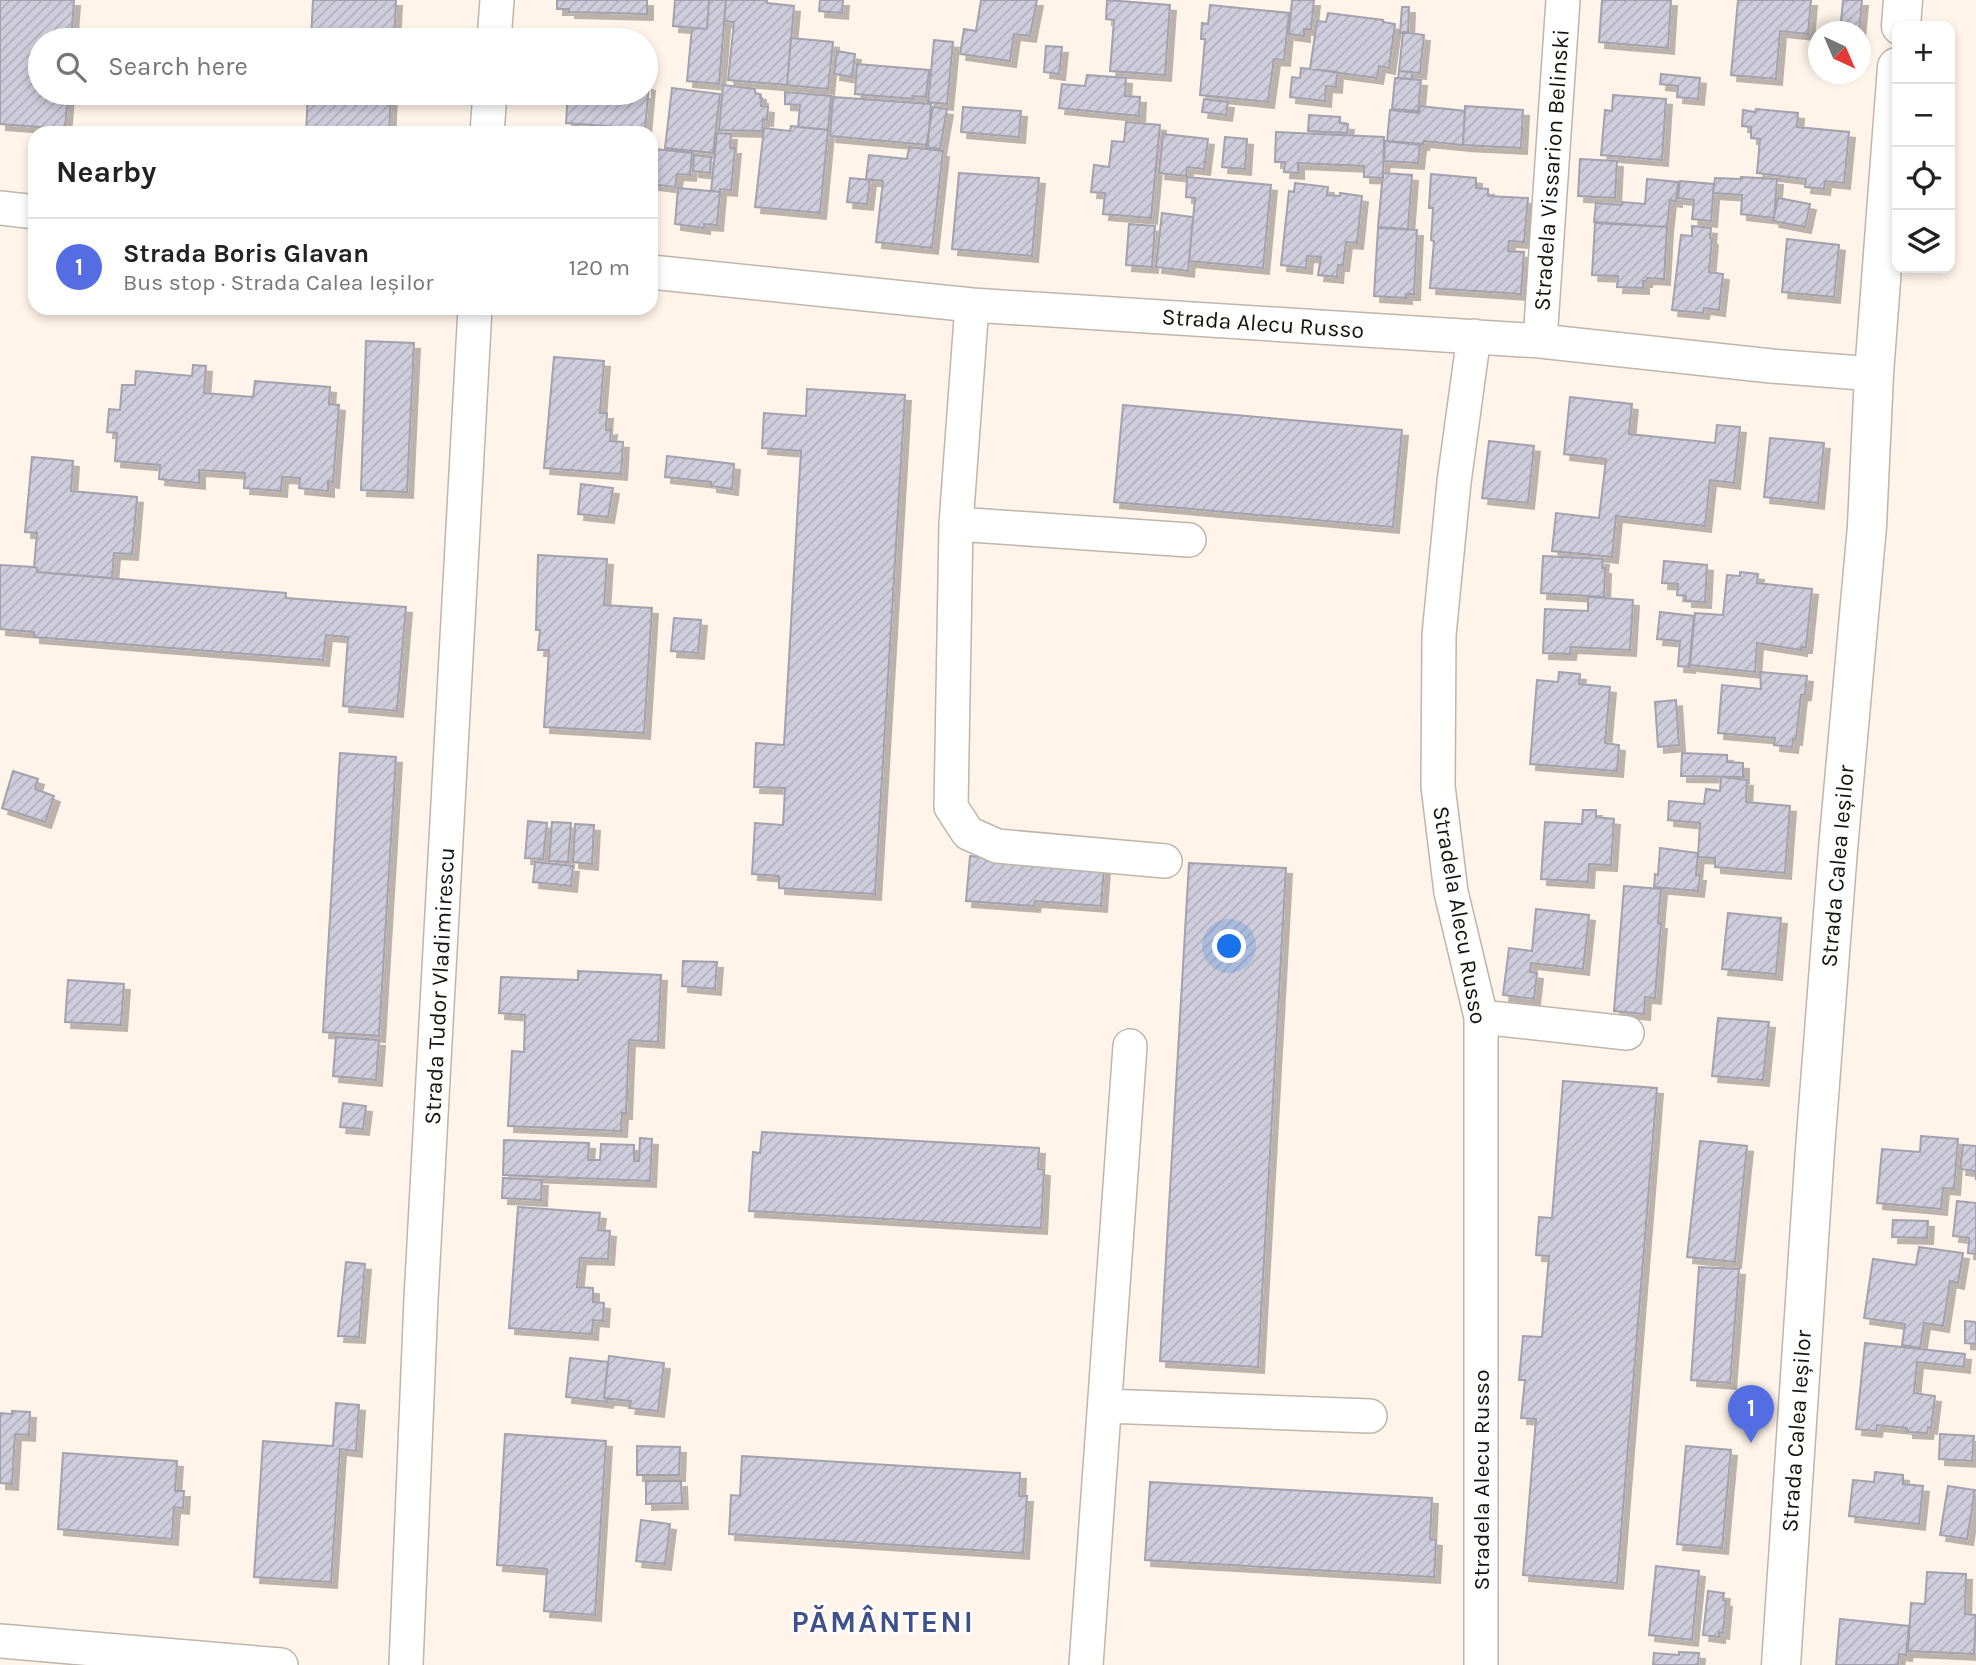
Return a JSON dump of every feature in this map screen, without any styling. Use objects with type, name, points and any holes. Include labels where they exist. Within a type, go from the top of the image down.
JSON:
[{"type":"street","points":[[495,28],[497,0]]},
{"type":"street","name":"Stradela Vissarion Belinski","points":[[1540,341],[1563,0]]},
{"type":"street","points":[[1901,21],[1903,0]]},
{"type":"street","name":"Strada Calea Ieșilor","points":[[1781,1665],[1835,890],[1867,526],[1874,374],[1896,84]]},
{"type":"street","points":[[488,126],[489,105]]},
{"type":"street","points":[[0,208],[28,211]]},
{"type":"street","name":"Strada Alecu Russo","points":[[658,273],[972,304],[1540,341],[1874,374]]},
{"type":"street","points":[[972,304],[956,524],[951,807],[968,834],[997,846],[1165,861]]},
{"type":"street","name":"Strada Tudor Vladimirescu","points":[[407,1665],[422,1285],[475,315]]},
{"type":"street","name":"Stradela Alecu Russo","points":[[1474,336],[1454,482],[1438,635],[1438,786],[1451,892],[1481,1017],[1481,1665]]},
{"type":"street","points":[[956,524],[1189,540]]},
{"type":"street","points":[[1481,1017],[1627,1033]]},
{"type":"street","points":[[1086,1665],[1130,1046]]},
{"type":"street","points":[[1106,1406],[1370,1416]]},
{"type":"street","points":[[0,1641],[281,1665]]},
{"type":"building","points":[[0,0],[74,0],[72,28],[28,28],[28,105],[67,105],[65,126],[0,124]]},
{"type":"building","points":[[313,0],[396,0],[395,28],[312,28]]},
{"type":"building","points":[[557,0],[647,0],[647,14],[569,12],[569,9],[557,9]]},
{"type":"building","points":[[675,0],[709,0],[707,29],[673,26]]},
{"type":"building","points":[[709,0],[726,0],[719,84],[687,81],[692,28],[707,29]]},
{"type":"building","points":[[726,0],[767,0],[767,3],[794,6],[787,85],[728,80],[734,22],[724,21]]},
{"type":"building","points":[[820,0],[843,0],[842,13],[819,11]]},
{"type":"building","points":[[981,0],[1037,0],[1030,36],[1014,34],[1010,61],[960,54],[964,29],[976,31]]},
{"type":"building","points":[[1107,0],[1170,5],[1165,75],[1110,71],[1114,20],[1106,19]]},
{"type":"building","points":[[1292,0],[1314,0],[1311,29],[1304,29],[1304,36],[1289,34]]},
{"type":"building","points":[[1602,0],[1671,0],[1668,48],[1599,42]]},
{"type":"building","points":[[1738,0],[1811,0],[1808,34],[1780,31],[1776,79],[1731,75]]},
{"type":"building","points":[[1843,0],[1862,0],[1860,21],[1841,21]]},
{"type":"building","points":[[1210,5],[1289,13],[1284,60],[1274,59],[1268,102],[1200,95],[1205,39],[1201,39],[1202,23],[1208,24]]},
{"type":"building","points":[[1402,7],[1409,7],[1408,33],[1400,33]]},
{"type":"building","points":[[1328,13],[1395,24],[1389,68],[1379,66],[1377,78],[1310,69],[1317,21],[1326,22]]},
{"type":"building","points":[[1403,32],[1424,35],[1420,73],[1399,71]]},
{"type":"building","points":[[791,38],[833,42],[828,89],[787,85]]},
{"type":"building","points":[[934,40],[953,42],[947,104],[928,102]]},
{"type":"building","points":[[1046,46],[1062,47],[1059,74],[1044,72]]},
{"type":"building","points":[[837,51],[855,54],[852,77],[834,74]]},
{"type":"building","points":[[857,64],[929,70],[926,97],[913,96],[914,99],[855,94]]},
{"type":"building","points":[[1301,68],[1337,72],[1336,87],[1326,86],[1325,101],[1290,97],[1292,77],[1300,78]]},
{"type":"building","points":[[1399,71],[1412,72],[1412,79],[1398,78]]},
{"type":"building","points":[[1661,74],[1700,78],[1698,99],[1677,97],[1678,86],[1660,84]]},
{"type":"building","points":[[1087,75],[1126,78],[1125,96],[1140,97],[1139,116],[1059,108],[1062,84],[1085,86]]},
{"type":"building","points":[[1395,78],[1421,80],[1418,111],[1392,109]]},
{"type":"building","points":[[723,85],[755,89],[755,93],[760,94],[761,106],[768,107],[767,120],[763,119],[762,131],[719,130]]},
{"type":"building","points":[[672,88],[720,94],[713,153],[665,148]]},
{"type":"building","points":[[785,92],[831,96],[828,130],[798,127],[800,105],[785,104]]},
{"type":"building","points":[[1613,95],[1666,99],[1662,160],[1601,155],[1605,110],[1612,111]]},
{"type":"building","points":[[833,97],[931,104],[928,145],[830,136]]},
{"type":"building","points":[[1204,99],[1228,102],[1226,115],[1202,112]]},
{"type":"building","points":[[307,105],[390,105],[389,126],[306,126]]},
{"type":"building","points":[[567,105],[647,105],[645,126],[566,123]]},
{"type":"building","points":[[1420,106],[1465,111],[1463,145],[1387,141],[1390,110],[1419,113]]},
{"type":"building","points":[[1465,106],[1523,110],[1521,148],[1463,145]]},
{"type":"building","points":[[933,107],[947,109],[940,149],[926,147]]},
{"type":"building","points":[[963,107],[1021,111],[1019,137],[961,132]]},
{"type":"building","points":[[1756,109],[1798,113],[1797,127],[1849,132],[1844,183],[1825,181],[1824,189],[1805,187],[1806,179],[1757,173],[1760,139],[1751,138],[1751,127],[1742,126],[1743,110],[1755,112]]},
{"type":"building","points":[[1309,115],[1340,117],[1340,123],[1348,124],[1347,133],[1308,131]]},
{"type":"building","points":[[1126,122],[1160,125],[1151,218],[1103,214],[1105,193],[1091,192],[1094,165],[1109,167],[1112,141],[1124,142]]},
{"type":"building","points":[[791,126],[828,130],[820,213],[755,207],[764,128],[790,131]]},
{"type":"building","points":[[1276,132],[1384,137],[1383,178],[1364,177],[1364,166],[1298,163],[1298,173],[1284,172],[1285,162],[1275,162]]},
{"type":"building","points":[[717,133],[731,134],[730,148],[735,148],[731,190],[711,192]]},
{"type":"building","points":[[1163,134],[1208,139],[1204,169],[1187,167],[1186,176],[1159,173]]},
{"type":"building","points":[[1225,137],[1247,139],[1245,169],[1222,167]]},
{"type":"building","points":[[1385,141],[1420,145],[1418,163],[1384,161]]},
{"type":"building","points":[[909,147],[943,151],[932,248],[876,242],[883,181],[866,179],[869,155],[907,159]]},
{"type":"building","points":[[658,149],[692,153],[690,175],[677,174],[675,187],[658,185]]},
{"type":"building","points":[[694,155],[711,157],[710,173],[693,171]]},
{"type":"building","points":[[1580,159],[1617,161],[1615,198],[1578,196]]},
{"type":"building","points":[[959,173],[1039,178],[1032,256],[952,249]]},
{"type":"building","points":[[1383,173],[1412,175],[1408,229],[1378,227]]},
{"type":"building","points":[[1431,174],[1476,178],[1476,188],[1488,189],[1488,196],[1528,198],[1524,242],[1509,241],[1508,251],[1524,252],[1521,294],[1430,288],[1434,241],[1431,240],[1433,208],[1429,208]]},
{"type":"building","points":[[1187,177],[1271,185],[1263,268],[1189,261],[1195,198],[1186,197]]},
{"type":"building","points":[[850,178],[870,180],[867,204],[847,202]]},
{"type":"building","points":[[1715,178],[1777,179],[1774,218],[1741,214],[1742,195],[1713,193]]},
{"type":"building","points":[[1647,179],[1678,182],[1676,201],[1670,200],[1667,227],[1594,222],[1596,203],[1645,204]]},
{"type":"building","points":[[1680,181],[1714,184],[1711,221],[1692,219],[1694,200],[1678,198]]},
{"type":"building","points":[[1295,183],[1328,187],[1327,195],[1340,196],[1340,193],[1362,196],[1357,243],[1346,242],[1343,265],[1338,265],[1337,277],[1318,275],[1321,257],[1307,256],[1306,268],[1281,265],[1289,191],[1294,192]]},
{"type":"building","points":[[678,188],[720,192],[717,225],[704,224],[704,228],[675,224]]},
{"type":"building","points":[[1778,198],[1810,204],[1805,227],[1773,221]]},
{"type":"building","points":[[1162,213],[1193,217],[1188,271],[1156,267]]},
{"type":"building","points":[[1595,223],[1667,227],[1664,279],[1647,278],[1643,281],[1643,288],[1617,287],[1618,276],[1592,275]]},
{"type":"building","points":[[1129,224],[1155,226],[1152,267],[1126,265]]},
{"type":"building","points":[[1692,226],[1711,228],[1709,272],[1723,274],[1719,310],[1704,308],[1703,313],[1672,310],[1681,235],[1692,236]]},
{"type":"building","points":[[1378,228],[1417,230],[1414,294],[1406,294],[1406,298],[1374,296]]},
{"type":"building","points":[[1787,239],[1839,245],[1834,297],[1782,292]]},
{"type":"building","points":[[366,341],[414,343],[407,492],[361,490]]},
{"type":"building","points":[[554,357],[604,361],[600,413],[607,413],[606,430],[611,429],[610,441],[623,442],[621,474],[544,468]]},
{"type":"building","points":[[193,365],[206,366],[204,393],[253,397],[255,381],[330,387],[329,404],[339,405],[333,482],[328,481],[328,491],[299,488],[300,478],[282,477],[281,491],[244,488],[245,473],[199,470],[199,483],[159,479],[160,465],[115,461],[117,433],[107,432],[109,409],[120,410],[122,385],[135,385],[136,371],[192,376]]},
{"type":"building","points":[[807,389],[905,395],[875,894],[779,888],[779,876],[752,874],[755,823],[783,825],[785,788],[754,787],[756,743],[784,745],[801,451],[762,448],[764,413],[806,416]]},
{"type":"building","points":[[1570,397],[1632,404],[1629,434],[1715,443],[1717,425],[1740,427],[1734,483],[1710,480],[1705,526],[1616,516],[1612,557],[1552,551],[1556,513],[1599,518],[1606,459],[1564,454]]},
{"type":"building","points":[[1123,405],[1402,430],[1393,527],[1114,502]]},
{"type":"building","points":[[1770,438],[1824,443],[1818,503],[1764,497]]},
{"type":"building","points":[[1489,441],[1534,446],[1528,503],[1482,498]]},
{"type":"building","points":[[667,456],[734,464],[732,489],[711,486],[711,482],[665,477]]},
{"type":"building","points":[[32,457],[73,461],[71,491],[137,497],[132,554],[114,553],[112,578],[37,572],[34,567],[37,533],[25,532]]},
{"type":"building","points":[[581,484],[613,488],[608,517],[578,514]]},
{"type":"building","points":[[538,555],[607,559],[604,605],[652,608],[644,733],[544,727],[549,650],[538,650]]},
{"type":"building","points":[[1543,556],[1603,559],[1604,597],[1541,593]]},
{"type":"building","points":[[1664,561],[1707,565],[1705,602],[1686,601],[1686,596],[1677,595],[1678,584],[1662,583]]},
{"type":"building","points":[[0,565],[34,567],[37,572],[286,593],[286,598],[406,607],[397,711],[343,706],[348,637],[326,635],[323,660],[34,637],[34,632],[0,629]]},
{"type":"building","points":[[1740,572],[1758,574],[1757,583],[1812,589],[1806,647],[1801,647],[1801,650],[1757,643],[1755,672],[1690,665],[1695,613],[1723,615],[1727,575],[1740,576]]},
{"type":"building","points":[[1588,597],[1633,600],[1630,650],[1571,647],[1570,654],[1543,653],[1545,609],[1588,611]]},
{"type":"building","points":[[1660,612],[1694,616],[1689,667],[1678,666],[1680,641],[1657,639]]},
{"type":"building","points":[[674,618],[701,620],[698,653],[671,651]]},
{"type":"building","points":[[1559,672],[1580,674],[1579,684],[1610,687],[1605,743],[1619,745],[1617,771],[1530,764],[1537,680],[1558,682]]},
{"type":"building","points":[[1760,672],[1807,676],[1805,694],[1801,695],[1796,739],[1793,739],[1792,747],[1774,745],[1775,738],[1718,733],[1722,685],[1761,689]]},
{"type":"building","points":[[1676,700],[1679,745],[1658,747],[1655,702]]},
{"type":"building","points":[[340,753],[396,757],[379,1036],[323,1032]]},
{"type":"building","points":[[1682,753],[1727,755],[1727,762],[1743,763],[1743,777],[1681,776]]},
{"type":"building","points":[[13,771],[38,779],[35,789],[54,796],[45,822],[2,808]]},
{"type":"building","points":[[1721,777],[1747,780],[1746,802],[1790,806],[1785,873],[1715,867],[1715,858],[1698,857],[1700,823],[1668,820],[1669,801],[1704,804],[1706,789],[1720,791]]},
{"type":"building","points":[[1583,810],[1596,810],[1596,817],[1614,819],[1611,865],[1589,864],[1588,882],[1541,879],[1545,822],[1582,824]]},
{"type":"building","points":[[528,821],[547,823],[543,859],[525,858]]},
{"type":"building","points":[[552,822],[571,823],[568,862],[549,861]]},
{"type":"building","points":[[575,824],[594,825],[592,864],[573,862]]},
{"type":"building","points":[[1660,848],[1698,853],[1698,891],[1654,887],[1655,874],[1658,875]]},
{"type":"building","points":[[970,856],[1104,867],[1101,906],[1035,901],[1034,906],[966,901]]},
{"type":"building","points":[[535,862],[573,866],[571,886],[533,882]]},
{"type":"building","points":[[1189,863],[1286,868],[1258,1367],[1160,1361]]},
{"type":"building","points":[[1624,886],[1661,889],[1655,998],[1645,997],[1644,1014],[1614,1011]]},
{"type":"building","points":[[1536,909],[1589,915],[1583,969],[1531,963],[1530,972],[1537,973],[1534,999],[1503,995],[1509,948],[1532,951]]},
{"type":"building","points":[[1728,913],[1781,918],[1776,974],[1722,969]]},
{"type":"building","points":[[683,961],[717,962],[715,989],[682,986]]},
{"type":"building","points":[[578,971],[661,975],[658,1042],[629,1040],[626,1113],[622,1113],[621,1131],[508,1126],[512,1051],[524,1052],[525,1015],[499,1013],[501,977],[578,980]]},
{"type":"building","points":[[68,980],[124,984],[121,1025],[65,1022]]},
{"type":"building","points":[[1718,1018],[1769,1022],[1763,1080],[1712,1076]]},
{"type":"building","points":[[336,1037],[379,1040],[376,1080],[333,1076]]},
{"type":"building","points":[[1563,1081],[1657,1088],[1617,1583],[1523,1575],[1536,1419],[1521,1418],[1525,1380],[1519,1380],[1523,1336],[1542,1337],[1549,1256],[1536,1255],[1539,1217],[1552,1218]]},
{"type":"building","points":[[343,1103],[366,1106],[363,1129],[340,1127]]},
{"type":"building","points":[[762,1132],[1039,1148],[1038,1169],[1044,1170],[1041,1228],[749,1211],[753,1152],[760,1153]]},
{"type":"building","points":[[1921,1136],[1958,1139],[1954,1189],[1943,1188],[1941,1209],[1877,1203],[1882,1149],[1920,1152]]},
{"type":"building","points":[[640,1138],[652,1139],[650,1181],[503,1175],[504,1140],[589,1143],[588,1160],[600,1160],[601,1144],[634,1145],[634,1161],[639,1161]]},
{"type":"building","points":[[1700,1141],[1747,1146],[1735,1262],[1687,1257]]},
{"type":"building","points":[[1963,1145],[1976,1146],[1976,1180],[1975,1171],[1960,1169]]},
{"type":"building","points":[[503,1178],[542,1180],[541,1200],[502,1198]]},
{"type":"building","points":[[1957,1201],[1976,1203],[1976,1254],[1968,1253],[1969,1238],[1953,1236]]},
{"type":"building","points":[[518,1207],[600,1213],[598,1230],[610,1231],[608,1259],[580,1258],[577,1287],[593,1288],[593,1302],[604,1303],[603,1321],[593,1320],[592,1334],[509,1328]]},
{"type":"building","points":[[1893,1220],[1928,1221],[1927,1238],[1892,1237]]},
{"type":"building","points":[[1919,1247],[1963,1253],[1958,1283],[1950,1281],[1943,1326],[1924,1323],[1920,1348],[1902,1345],[1905,1324],[1864,1318],[1873,1259],[1916,1265]]},
{"type":"building","points":[[346,1262],[365,1264],[359,1337],[338,1336]]},
{"type":"building","points":[[1699,1267],[1739,1269],[1730,1383],[1691,1380]]},
{"type":"building","points":[[1965,1321],[1976,1322],[1976,1344],[1965,1343]]},
{"type":"building","points":[[1865,1343],[1965,1354],[1964,1367],[1917,1362],[1914,1393],[1935,1396],[1931,1428],[1928,1427],[1927,1433],[1907,1432],[1907,1428],[1877,1425],[1876,1431],[1856,1429]]},
{"type":"building","points":[[609,1356],[664,1363],[658,1411],[629,1408],[631,1401],[604,1398]]},
{"type":"building","points":[[570,1358],[608,1362],[604,1398],[608,1398],[607,1402],[566,1397]]},
{"type":"building","points":[[336,1403],[359,1405],[356,1451],[340,1449],[331,1582],[254,1577],[263,1441],[333,1446]]},
{"type":"building","points":[[12,1411],[30,1412],[29,1435],[15,1434],[12,1484],[0,1483],[0,1413],[12,1414]]},
{"type":"building","points":[[505,1434],[606,1441],[595,1615],[544,1611],[547,1569],[497,1565]]},
{"type":"building","points":[[1940,1434],[1974,1436],[1972,1461],[1939,1459]]},
{"type":"building","points":[[637,1446],[680,1447],[679,1475],[637,1475]]},
{"type":"building","points":[[1686,1446],[1731,1450],[1722,1548],[1677,1544]]},
{"type":"building","points":[[63,1453],[177,1461],[175,1491],[184,1491],[183,1508],[174,1507],[172,1539],[58,1529]]},
{"type":"building","points":[[742,1456],[1020,1473],[1019,1496],[1027,1496],[1023,1553],[729,1534],[731,1495],[740,1496]]},
{"type":"building","points":[[1875,1472],[1903,1475],[1903,1484],[1923,1486],[1919,1524],[1849,1516],[1853,1480],[1874,1482]]},
{"type":"building","points":[[646,1481],[681,1481],[682,1503],[646,1504]]},
{"type":"building","points":[[1150,1482],[1432,1498],[1430,1539],[1436,1540],[1434,1577],[1145,1560]]},
{"type":"building","points":[[1948,1486],[1975,1490],[1967,1539],[1940,1535]]},
{"type":"building","points":[[641,1520],[670,1524],[665,1564],[636,1561]]},
{"type":"building","points":[[1656,1566],[1699,1571],[1692,1640],[1649,1635]]},
{"type":"building","points":[[1927,1572],[1966,1574],[1965,1614],[1976,1615],[1974,1654],[1908,1651],[1911,1603],[1925,1604]]},
{"type":"building","points":[[1708,1591],[1724,1593],[1723,1600],[1726,1601],[1723,1633],[1719,1632],[1719,1637],[1703,1635]]},
{"type":"building","points":[[1840,1619],[1909,1626],[1906,1655],[1899,1654],[1898,1665],[1836,1665]]},
{"type":"building","points":[[1679,1652],[1699,1653],[1698,1665],[1653,1665],[1654,1653],[1679,1655]]},
{"type":"place","name":"Strada Boris Glavan","points":[[1751,1443]]},
{"type":"district","name":"PĂMÂNTENI","points":[[883,1622]]}]
